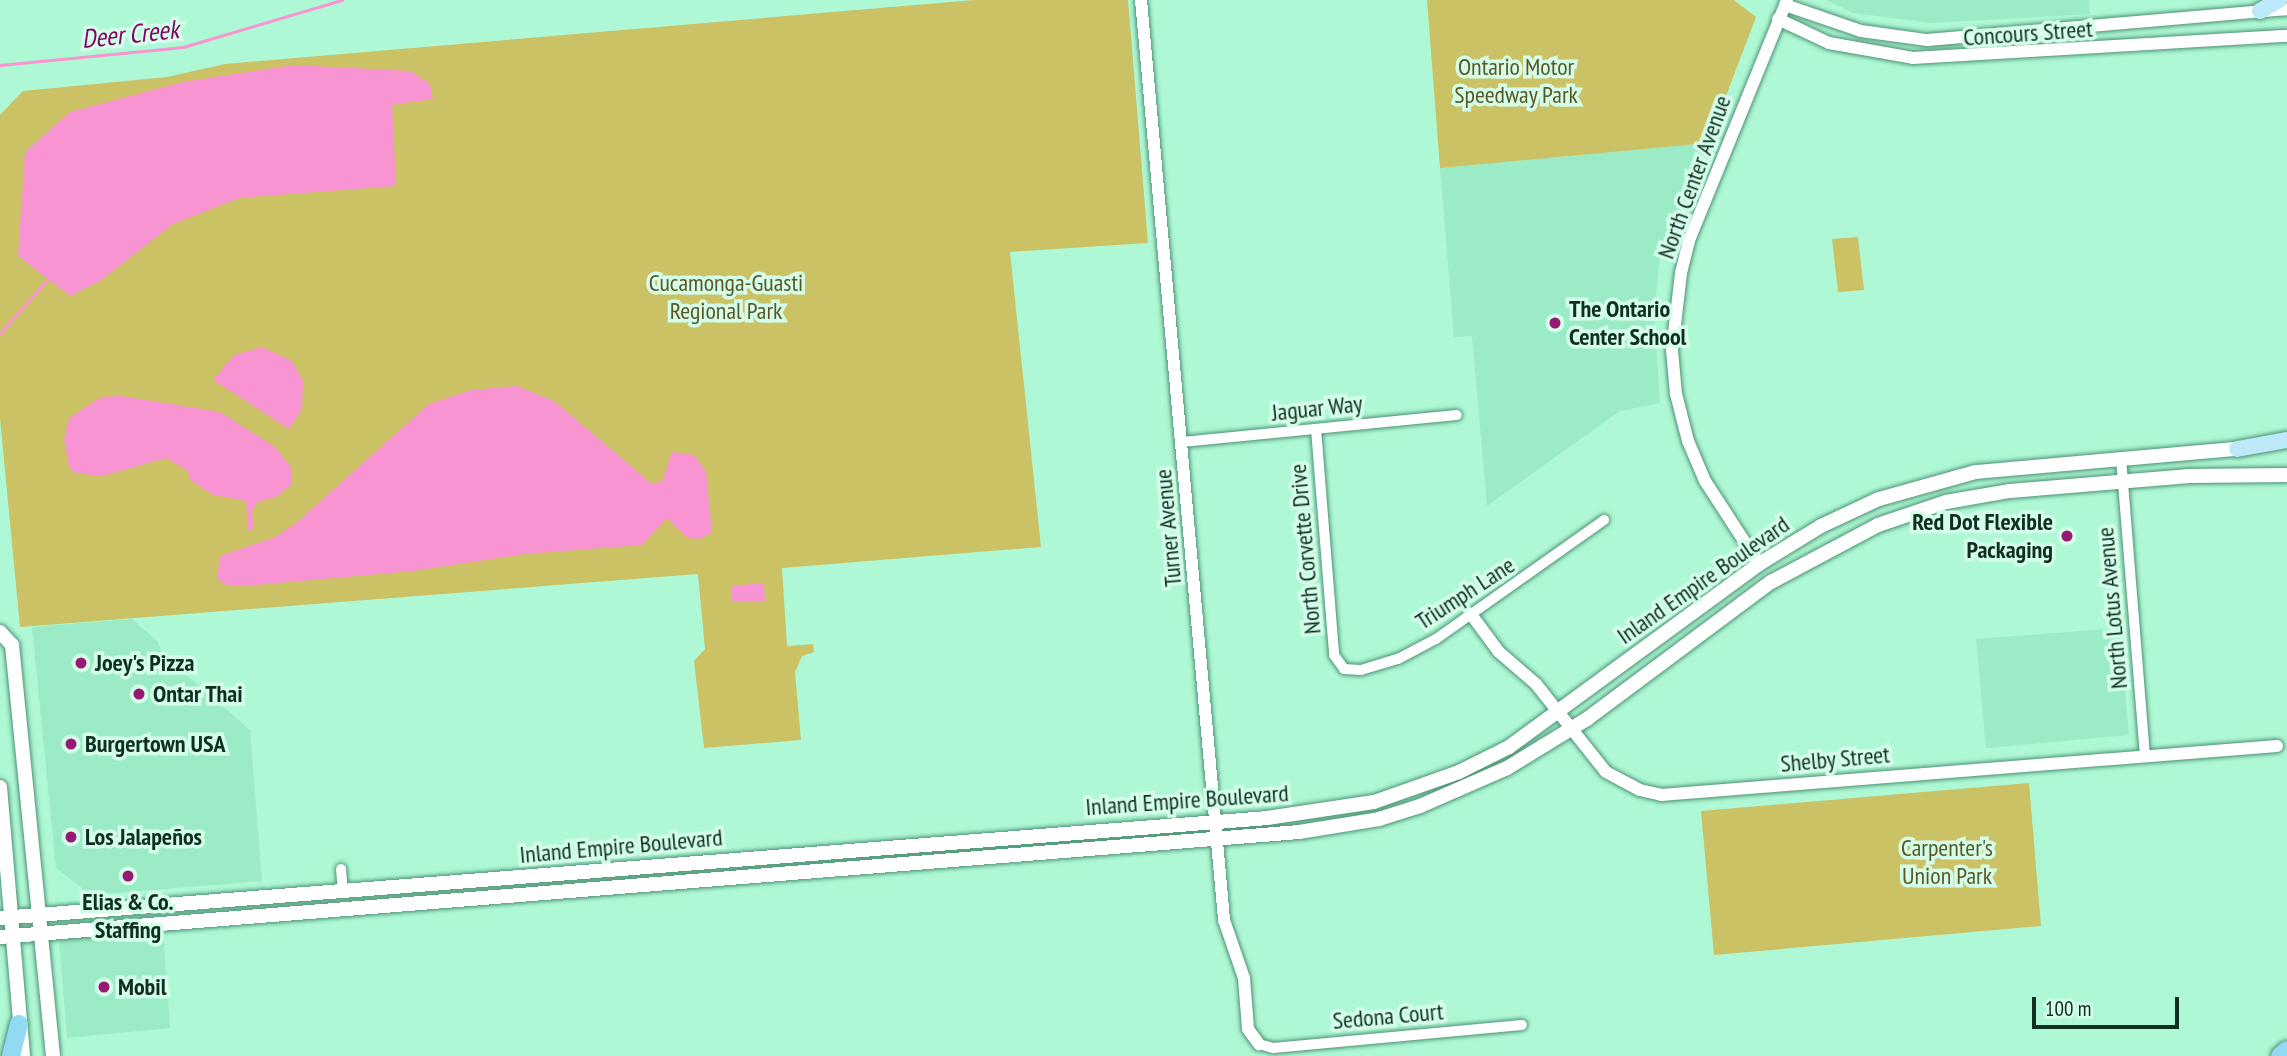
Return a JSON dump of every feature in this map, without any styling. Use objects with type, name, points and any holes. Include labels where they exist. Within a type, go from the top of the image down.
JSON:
[{"type":"highway","points":[[11,1056],[19,1024]]},
{"type":"highway","points":[[2280,1056],[2287,1050]]},
{"type":"main road","points":[[2260,11],[2279,0]]},
{"type":"main road","points":[[2237,449],[2287,440]]},
{"type":"main road","name":"Inland Empire Boulevard","points":[[6,918],[1215,822],[1374,802],[1459,772],[1509,747],[1759,564],[1847,513],[1914,488],[1976,472],[2287,446]]},
{"type":"main road","name":"Inland Empire Boulevard","points":[[6,937],[1323,829],[1410,809],[1497,773],[1570,730],[1771,582],[1833,544],[1946,502],[2010,491],[2122,481],[2287,475]]},
{"type":"main road","points":[[1759,564],[1771,582]]},
{"type":"main road","points":[[0,632],[12,645],[43,933],[53,1056]]},
{"type":"main road","points":[[0,787],[6,937],[23,1056]]},
{"type":"street","name":"Turner Avenue","points":[[1142,0],[1227,937],[1244,978],[1248,1029],[1259,1044]]},
{"type":"street","name":"Concours Street","points":[[1786,3],[1861,32],[1927,40],[2287,9]]},
{"type":"street","name":"North Center Avenue","points":[[1759,564],[1705,481],[1688,441],[1672,350],[1681,273],[1690,238],[1786,3]]},
{"type":"street","name":"Concours Street","points":[[1778,19],[1829,43],[1913,58],[2287,36]]},
{"type":"street","name":"Jaguar Way","points":[[1181,442],[1457,415]]},
{"type":"street","name":"North Corvette Drive","points":[[1316,429],[1337,664]]},
{"type":"street","name":"North Lotus Avenue","points":[[2121,458],[2146,755]]},
{"type":"street","name":"Triumph Lane","points":[[1337,664],[1360,670],[1398,659],[1473,617],[1604,520]]},
{"type":"street","name":"Shelby Street","points":[[1473,617],[1499,652],[1536,684],[1606,772],[1631,786],[1661,795],[2277,746]]},
{"type":"street","points":[[341,869],[342,891]]},
{"type":"street","name":"Sedona Court","points":[[1259,1044],[1273,1048],[1522,1025]]},
{"type":"shaded area","points":[[1826,0],[2089,0],[2090,14],[1931,23],[1853,13]]},
{"type":"shaded area","points":[[293,65],[411,71],[430,84],[433,99],[392,105],[396,186],[239,198],[173,224],[100,281],[70,296],[18,256],[25,152],[70,112],[183,82]]},
{"type":"shaded area","name":"The Ontario Center School","points":[[1708,143],[1660,257],[1654,312],[1660,403],[1620,411],[1487,506],[1472,336],[1454,337],[1440,168]]},
{"type":"shaded area","points":[[262,347],[292,361],[303,381],[302,409],[289,429],[213,380],[234,355]]},
{"type":"shaded area","points":[[517,386],[554,401],[651,483],[662,482],[672,452],[694,455],[706,471],[712,532],[700,539],[687,538],[667,518],[642,545],[525,554],[413,571],[256,585],[228,586],[217,579],[220,556],[275,537],[296,523],[429,404],[471,390]]},
{"type":"shaded area","points":[[121,396],[220,412],[274,446],[291,467],[292,484],[276,497],[257,502],[252,512],[254,528],[248,531],[246,501],[213,495],[190,480],[188,471],[166,458],[102,476],[75,473],[69,467],[64,439],[69,418],[101,397]]},
{"type":"shaded area","points":[[764,583],[765,601],[732,601],[731,586]]},
{"type":"shaded area","points":[[132,619],[158,642],[162,654],[250,730],[262,881],[91,895],[56,868],[32,627]]},
{"type":"shaded area","points":[[2119,628],[2129,735],[1986,748],[1976,639]]},
{"type":"shaded area","points":[[163,930],[170,1028],[67,1038],[59,940]]},
{"type":"green space","name":"Cucamonga-Guasti Regional Park","points":[[974,0],[1128,0],[1148,243],[1010,252],[1041,547],[782,568],[787,646],[813,644],[814,652],[802,656],[795,672],[801,740],[704,748],[694,661],[705,649],[698,574],[20,627],[0,418],[0,115],[23,91],[167,77],[225,64]]},
{"type":"green space","name":"Ontario Motor Speedway Park","points":[[1427,0],[1734,0],[1756,17],[1708,143],[1440,168]]},
{"type":"green space","points":[[1858,237],[1864,290],[1838,292],[1832,239]]},
{"type":"green space","name":"Carpenter's Union Park","points":[[2029,783],[2041,926],[1714,955],[1701,811]]},
{"type":"waterway","name":"Deer Creek","points":[[0,65],[183,47],[342,0]]},
{"type":"waterway","points":[[0,333],[48,279]]},
{"type":"place","name":"The Ontario Center School","points":[[1555,323]]},
{"type":"place","name":"Red Dot Flexible Packaging","points":[[2067,536]]},
{"type":"place","name":"Joey's Pizza","points":[[81,663]]},
{"type":"place","name":"Ontar Thai","points":[[139,694]]},
{"type":"place","name":"Burgertown USA","points":[[71,744]]},
{"type":"place","name":"Los Jalapeños","points":[[71,837]]},
{"type":"place","name":"Elias & Co. Staffing","points":[[128,876]]},
{"type":"place","name":"Mobil","points":[[104,987]]}]
